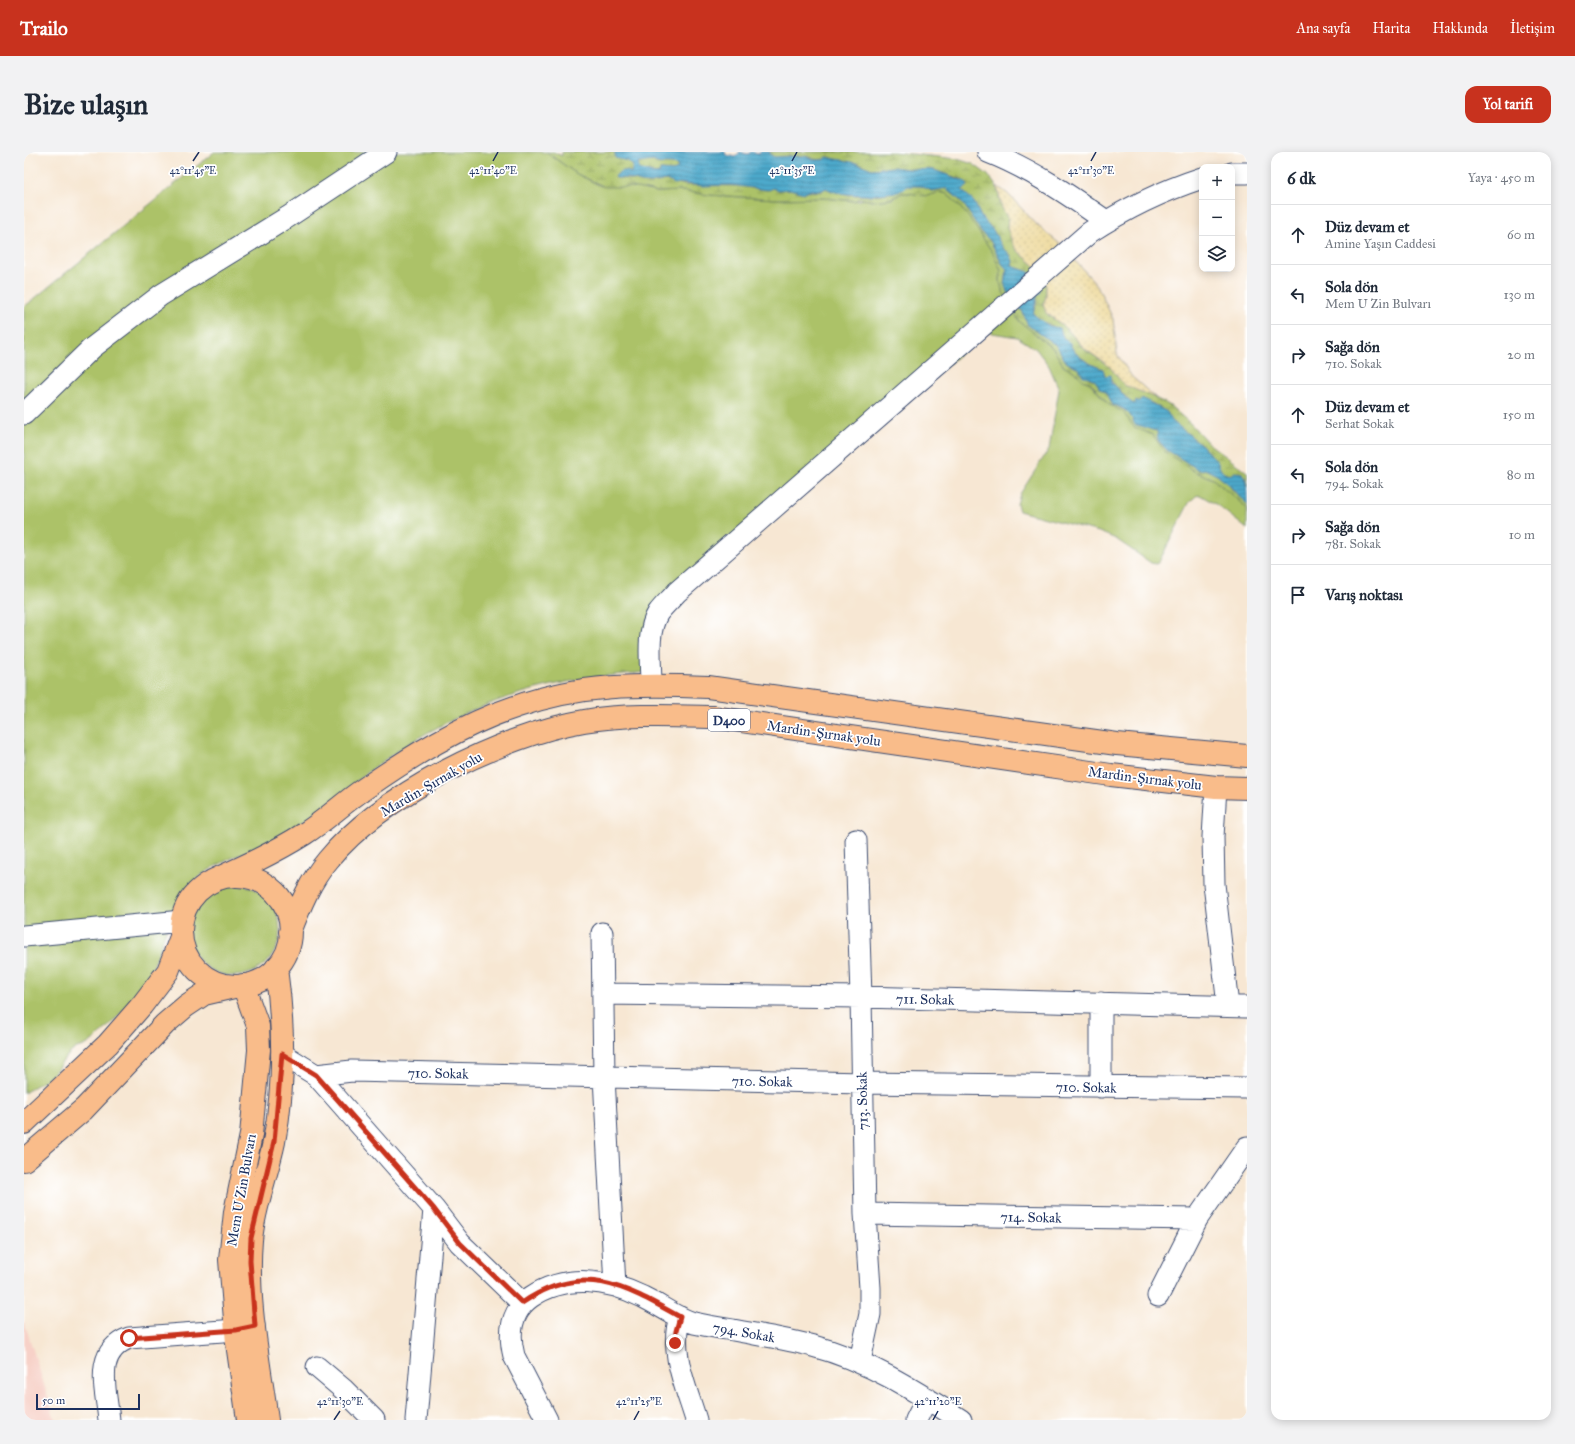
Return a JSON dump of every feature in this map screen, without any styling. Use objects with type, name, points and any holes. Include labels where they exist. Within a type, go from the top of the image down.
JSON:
[{"type":"main road","points":[[24,1123],[108,1044],[142,1005],[168,971],[187,904],[198,890],[212,881],[258,860],[305,834],[363,790],[446,738],[514,707],[578,691],[651,684],[708,687],[1117,744],[1247,756]]},
{"type":"main road","name":"Mardin-Şırnak yolu","points":[[290,932],[304,896],[314,878],[346,840],[381,811],[447,771],[483,752],[530,736],[583,722],[614,717],[714,717],[1111,775],[1216,787],[1247,788]]},
{"type":"main road","points":[[24,1160],[84,1109],[165,1024],[186,1006],[204,994],[243,985],[267,976],[276,968],[284,957],[289,945],[289,918],[284,905],[276,894],[265,885],[253,879],[239,876],[226,877],[212,881]]},
{"type":"main road","points":[[181,928],[186,953],[195,968],[209,979],[226,985],[243,985]]},
{"type":"main road","name":"Mem U Zin Bulvarı","points":[[248,1420],[246,1335],[251,1238],[274,1142],[282,1054],[281,1004],[276,968]]},
{"type":"main road","name":"Mem U Zin Bulvarı","points":[[243,985],[258,1026],[259,1050],[251,1135],[232,1233],[230,1260],[246,1335],[267,1420]]},
{"type":"street","points":[[24,414],[92,348],[161,295],[288,217],[386,152]]},
{"type":"street","points":[[988,152],[1026,170],[1064,192],[1098,226]]},
{"type":"street","points":[[1235,173],[1247,173]]},
{"type":"street","points":[[651,684],[651,634],[653,625],[658,614],[676,592],[1006,304],[1098,226],[1159,194],[1199,179]]},
{"type":"street","points":[[1216,787],[1213,837],[1214,884],[1237,1006]]},
{"type":"street","name":"713. Sokak","points":[[856,840],[861,997],[865,1214],[870,1288],[870,1314],[860,1361]]},
{"type":"street","points":[[24,936],[181,928]]},
{"type":"street","points":[[602,933],[604,1077],[615,1286]]},
{"type":"street","name":"711. Sokak","points":[[603,994],[861,997],[1237,1006]]},
{"type":"street","points":[[1101,1003],[1101,1087]]},
{"type":"street","points":[[282,1054],[316,1075],[434,1209],[460,1243],[522,1303],[511,1326],[511,1344],[519,1370],[547,1420]]},
{"type":"street","name":"710. Sokak","points":[[316,1075],[352,1071],[862,1083],[1247,1088]]},
{"type":"street","points":[[1158,1296],[1197,1219],[1247,1147]]},
{"type":"street","points":[[416,1420],[434,1209]]},
{"type":"street","name":"714. Sokak","points":[[865,1214],[1197,1219]]},
{"type":"street","name":"794. Sokak","points":[[522,1303],[538,1292],[566,1282],[599,1282],[615,1286],[643,1297],[680,1317],[706,1326],[814,1346],[860,1361],[927,1398],[961,1420]]},
{"type":"street","points":[[680,1317],[676,1331],[675,1343],[684,1381],[696,1420]]},
{"type":"street","points":[[109,1420],[105,1364],[110,1351],[116,1344],[129,1338],[246,1335]]},
{"type":"street","points":[[121,1420],[116,1373],[118,1362],[124,1354],[133,1350],[246,1335]]},
{"type":"street","points":[[317,1367],[374,1420]]},
{"type":"street","points":[[916,1420],[927,1398]]},
{"type":"shaded area","points":[[24,1321],[55,1420],[24,1420]]},
{"type":"green space","points":[[214,152],[546,152],[577,174],[601,186],[632,187],[657,192],[682,191],[709,195],[776,199],[823,198],[854,201],[866,199],[871,201],[892,199],[902,193],[913,193],[927,196],[940,192],[948,194],[968,216],[993,253],[1001,271],[1000,280],[1002,290],[1019,321],[1053,348],[1063,365],[1074,371],[1083,380],[1090,383],[1108,404],[1123,412],[1134,427],[1153,435],[1165,452],[1194,471],[1213,479],[1247,508],[1247,529],[1217,505],[1200,495],[1196,496],[1189,503],[1159,562],[1156,564],[1151,563],[1116,539],[1099,532],[1019,511],[1017,504],[1020,494],[1049,449],[1059,389],[1049,366],[1036,349],[1017,337],[986,332],[658,614],[651,672],[583,679],[550,686],[518,694],[456,718],[396,752],[291,830],[267,843],[215,866],[204,873],[193,882],[178,901],[151,971],[131,1001],[113,1022],[94,1039],[86,1045],[75,1049],[68,1055],[51,1076],[24,1093],[24,307]]},
{"type":"green space","points":[[546,152],[554,152],[562,156],[562,152],[615,152],[620,159],[628,161],[633,165],[631,173],[625,171],[619,172],[621,178],[651,183],[666,180],[685,185],[739,186],[766,190],[773,188],[779,190],[790,189],[802,192],[821,191],[826,188],[834,192],[856,195],[879,194],[900,190],[908,186],[921,186],[932,191],[946,188],[963,203],[982,233],[990,240],[1001,262],[1007,269],[1005,284],[1022,310],[1028,325],[1057,346],[1066,362],[1079,368],[1086,376],[1098,382],[1100,389],[1105,391],[1111,403],[1131,414],[1135,423],[1157,431],[1160,442],[1167,450],[1199,470],[1205,469],[1217,475],[1227,483],[1235,493],[1243,498],[1247,504],[1247,508],[1213,479],[1194,471],[1165,452],[1153,435],[1134,427],[1123,412],[1108,404],[1091,383],[1083,380],[1074,371],[1063,365],[1053,348],[1019,321],[1002,290],[1000,280],[1001,271],[993,253],[968,216],[948,194],[940,192],[927,196],[902,193],[890,199],[871,201],[860,198],[854,201],[823,198],[776,199],[709,195],[682,191],[657,192],[632,187],[605,187],[577,174]]},
{"type":"green space","points":[[769,152],[894,152],[957,159],[973,164],[988,175],[999,190],[999,198],[1008,219],[1007,228],[1018,251],[1034,265],[1046,285],[1046,297],[1043,304],[1048,315],[1065,327],[1084,349],[1109,366],[1124,385],[1169,405],[1191,424],[1208,443],[1247,472],[1247,487],[1245,477],[1237,473],[1230,475],[1223,473],[1203,446],[1172,421],[1167,412],[1152,403],[1141,400],[1139,402],[1136,400],[1135,404],[1131,403],[1107,376],[1105,376],[1103,369],[1082,358],[1063,339],[1062,334],[1054,327],[1035,316],[1033,312],[1036,306],[1037,296],[1039,294],[1026,271],[1012,266],[1013,261],[1009,253],[1003,249],[993,230],[981,217],[974,202],[962,190],[964,188],[961,179],[934,170],[893,167],[872,169],[857,163],[836,161],[829,157],[819,160],[805,156],[775,157]]},
{"type":"green space","points":[[653,161],[677,165],[678,169],[673,171],[660,170],[660,173],[655,174],[639,169],[638,162]]},
{"type":"green space","points":[[234,884],[251,888],[266,898],[276,913],[280,930],[276,947],[266,962],[251,972],[234,976],[217,972],[202,962],[192,947],[188,930],[192,913],[202,898],[217,888]]},
{"type":"sand","points":[[997,186],[1008,194],[1038,226],[1060,244],[1097,285],[1113,319],[1117,354],[1132,377],[1156,398],[1124,385],[1109,366],[1085,349],[1065,327],[1046,313],[1043,304],[1046,297],[1046,285],[1034,265],[1018,251],[1013,244],[1007,228],[1008,219],[1002,208]]},
{"type":"water","points":[[615,152],[725,152],[726,155],[735,157],[739,154],[739,152],[748,154],[751,152],[758,154],[761,152],[769,152],[775,157],[804,156],[814,160],[824,160],[826,157],[857,163],[872,169],[893,167],[934,170],[966,182],[968,186],[962,190],[974,202],[981,217],[993,230],[1003,248],[1009,253],[1013,261],[1012,266],[1029,272],[1041,292],[1037,296],[1033,314],[1049,326],[1059,328],[1064,339],[1070,343],[1075,352],[1088,362],[1103,369],[1105,376],[1110,375],[1111,383],[1128,400],[1135,404],[1136,400],[1139,402],[1142,398],[1167,412],[1172,421],[1203,446],[1218,463],[1224,473],[1230,475],[1234,472],[1242,473],[1246,483],[1247,504],[1217,475],[1205,469],[1199,470],[1167,450],[1158,440],[1157,431],[1135,425],[1126,411],[1120,407],[1112,405],[1105,391],[1100,389],[1093,380],[1089,377],[1083,376],[1079,368],[1066,362],[1057,346],[1028,325],[1022,310],[1017,307],[1005,287],[1007,269],[1003,265],[990,240],[982,233],[963,203],[946,188],[932,191],[921,186],[908,186],[898,192],[876,194],[871,196],[836,192],[826,188],[821,191],[811,190],[804,193],[790,189],[779,190],[773,188],[769,190],[731,185],[703,186],[680,183],[675,184],[666,180],[651,183],[628,178],[616,178],[615,177],[622,171],[631,173],[633,166],[628,161],[615,158]],"holes":[[[656,162],[677,165],[678,169],[673,171],[660,170],[660,173],[655,174],[639,169],[638,163]]]},
{"type":"route","points":[[129,1338],[177,1333],[236,1330],[255,1326],[251,1290],[251,1238],[254,1219],[274,1142],[282,1054],[316,1075],[434,1209],[460,1243],[522,1303],[538,1292],[566,1282],[599,1282],[615,1286],[656,1303],[680,1317],[676,1331],[675,1343]]}]
